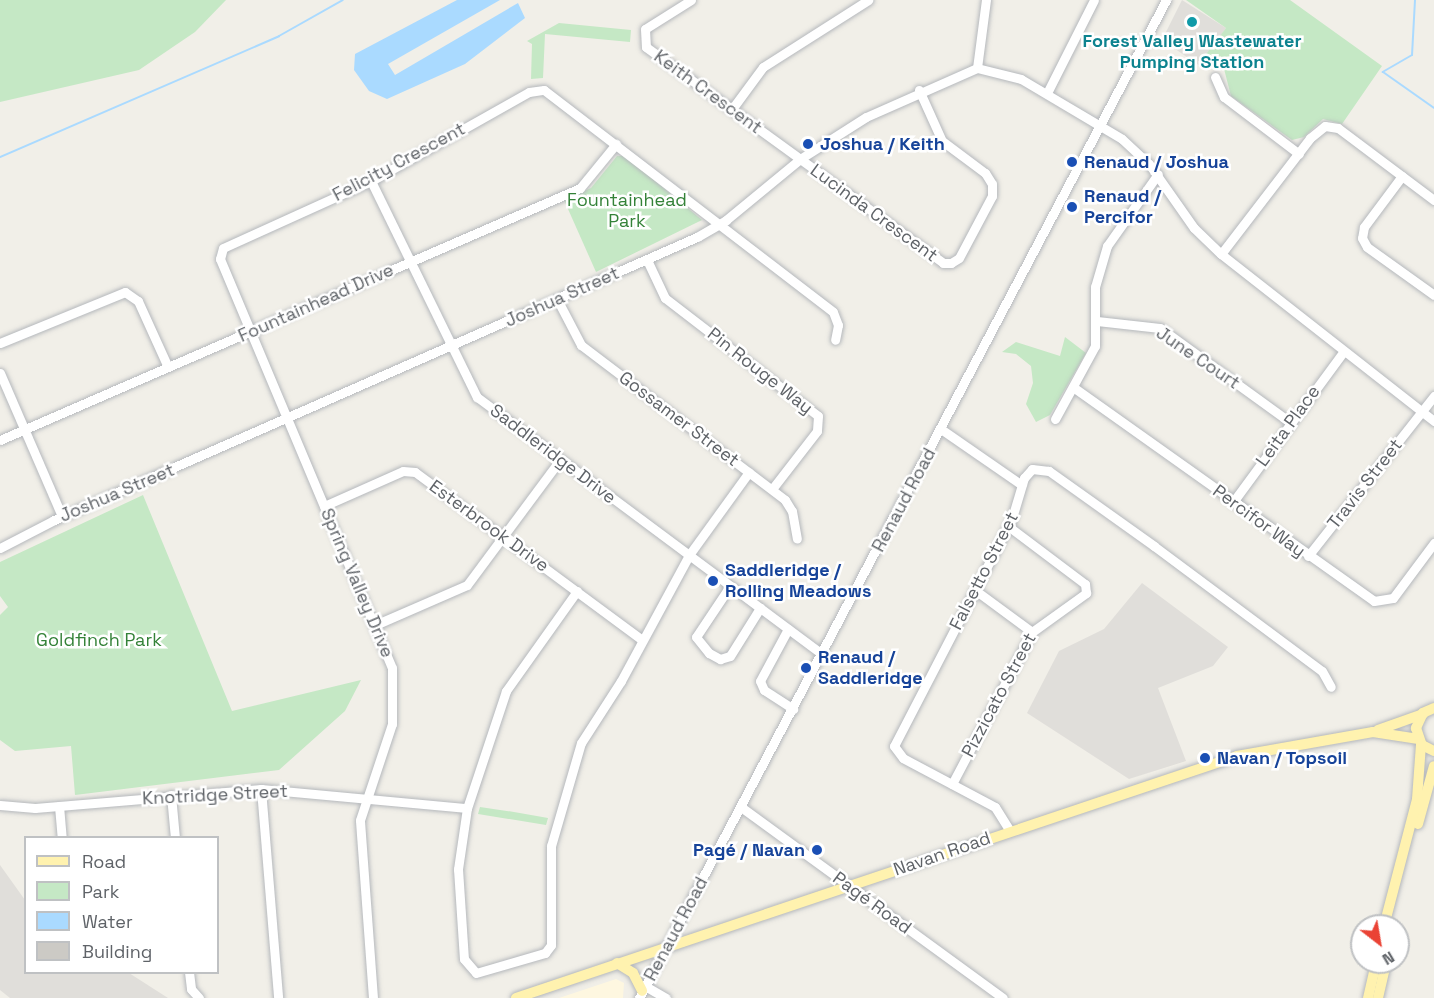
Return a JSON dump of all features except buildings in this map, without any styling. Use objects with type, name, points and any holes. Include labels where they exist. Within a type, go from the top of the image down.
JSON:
[{"type":"main road","name":"Navan Road","points":[[516,998],[1237,756],[1373,732],[1434,708]]},
{"type":"main road","points":[[1387,914],[1417,799],[1419,741],[1416,728],[1423,713]]},
{"type":"main road","name":"Navan Road","points":[[1373,732],[1419,741],[1434,751]]},
{"type":"main road","points":[[1406,846],[1434,766]]},
{"type":"main road","points":[[1393,914],[1398,877]]},
{"type":"main road","points":[[617,963],[633,973],[642,992]]},
{"type":"main road","points":[[1368,998],[1373,974]]},
{"type":"main road","points":[[1378,998],[1383,974]]},
{"type":"street","name":"Keith Crescent","points":[[691,0],[645,29],[646,47],[800,159]]},
{"type":"street","points":[[732,109],[763,67],[868,0]]},
{"type":"street","points":[[986,0],[977,68],[1009,74],[1101,124],[1158,174],[1194,228],[1221,254],[1434,421]]},
{"type":"street","points":[[1047,93],[1094,0]]},
{"type":"street","name":"Renaud Road","points":[[642,992],[1166,0]]},
{"type":"street","name":"Joshua Street","points":[[0,548],[62,516],[287,420],[647,260],[716,226],[800,159],[880,108],[977,68]]},
{"type":"street","points":[[1215,77],[1224,98],[1299,154]]},
{"type":"street","name":"Felicity Crescent","points":[[287,420],[220,259],[224,248],[370,181],[535,89],[544,90],[685,195],[716,226],[832,312],[838,325],[835,340]]},
{"type":"street","name":"Lucinda Crescent","points":[[800,159],[943,263],[951,263],[959,258],[986,206],[992,184],[942,141],[919,90]]},
{"type":"street","points":[[1221,254],[1318,129],[1332,125],[1434,200]]},
{"type":"street","name":"Fountainhead Drive","points":[[0,440],[580,188],[616,144]]},
{"type":"street","points":[[1055,419],[1095,346],[1097,321],[1095,287],[1107,246],[1158,174]]},
{"type":"street","points":[[1401,176],[1364,227],[1362,238],[1367,247],[1434,294]]},
{"type":"street","name":"Saddleridge Drive","points":[[370,181],[477,397],[822,654]]},
{"type":"street","name":"Pin Rouge Way","points":[[647,260],[665,298],[818,416],[817,431],[772,489]]},
{"type":"street","points":[[0,342],[125,291],[138,301],[168,367]]},
{"type":"street","name":"Gossamer Street","points":[[556,299],[581,345],[772,489],[792,511],[797,539]]},
{"type":"street","name":"June Court","points":[[1097,321],[1160,328],[1290,422]]},
{"type":"street","name":"Leita Place","points":[[1233,502],[1344,352]]},
{"type":"street","points":[[0,373],[62,516]]},
{"type":"street","name":"Percifor Way","points":[[1073,387],[1308,556],[1382,603],[1399,592],[1434,543]]},
{"type":"street","name":"Travis Street","points":[[1308,556],[1434,396]]},
{"type":"street","name":"Spring Valley Drive","points":[[287,420],[392,668],[395,702],[389,736],[364,798],[360,841],[373,998]]},
{"type":"street","points":[[941,429],[1022,485],[1032,469],[1049,471],[1322,671],[1331,687]]},
{"type":"street","points":[[375,625],[467,585],[560,460]]},
{"type":"street","name":"Esterbrook Drive","points":[[324,506],[409,470],[504,536],[642,640]]},
{"type":"street","points":[[577,591],[506,691],[467,808],[458,869],[464,959],[476,973],[545,953],[551,945],[551,846],[581,743],[689,555],[749,472]]},
{"type":"street","name":"Falsetto Street","points":[[1010,831],[998,809],[901,757],[894,743],[1008,526],[1022,485]]},
{"type":"street","name":"Pizzicato Street","points":[[952,784],[1032,632],[1082,600],[1087,588],[1008,526]]},
{"type":"street","points":[[730,586],[696,637],[709,652],[720,659],[730,656],[760,608]]},
{"type":"street","points":[[975,590],[1032,632]]},
{"type":"street","points":[[789,629],[760,681],[764,690],[793,709]]},
{"type":"street","points":[[261,789],[278,998]]},
{"type":"street","name":"Knotridge Street","points":[[0,805],[19,809],[261,789],[467,808]]},
{"type":"street","points":[[171,795],[175,836]]},
{"type":"street","points":[[59,806],[62,836]]},
{"type":"street","name":"Pagé Road","points":[[741,807],[1003,998]]},
{"type":"street","points":[[189,974],[191,989],[199,998]]},
{"type":"street","points":[[642,992],[666,998]]},
{"type":"shaded area","points":[[1182,0],[1226,28],[1200,66],[1162,40]]},
{"type":"shaded area","points":[[1142,583],[1228,647],[1213,666],[1158,688],[1186,761],[1129,779],[1027,713],[1059,651],[1104,629]]},
{"type":"shaded area","points":[[0,865],[24,899],[24,974],[131,974],[168,998],[10,998],[0,990]]},
{"type":"shaded area","points":[[616,979],[624,983],[623,998],[559,998]]},
{"type":"green space","points":[[0,0],[226,0],[195,32],[139,70],[0,102]]},
{"type":"green space","points":[[1186,0],[1290,0],[1382,66],[1342,124],[1323,119],[1304,137],[1292,140],[1231,96],[1223,65],[1204,57],[1226,28]]},
{"type":"green space","points":[[559,23],[631,30],[630,42],[545,34],[543,78],[531,79],[532,44],[527,41]]},
{"type":"green space","name":"Fountainhead Park","points":[[617,156],[625,156],[702,220],[596,272],[564,200],[591,188]]},
{"type":"green space","points":[[1065,337],[1086,353],[1050,415],[1036,422],[1026,404],[1033,383],[1031,366],[1016,354],[1002,352],[1016,342],[1060,356]]},
{"type":"green space","name":"Goldfinch Park","points":[[143,495],[232,711],[361,680],[345,711],[279,770],[75,795],[71,746],[15,751],[0,740],[0,615],[8,607],[0,596],[0,562]]},
{"type":"green space","points":[[480,807],[548,818],[546,825],[478,814]]},
{"type":"water","points":[[457,0],[500,0],[388,64],[395,75],[518,3],[525,18],[465,64],[387,99],[369,91],[354,70],[355,54]]},
{"type":"waterway","points":[[0,157],[279,36],[343,0]]},
{"type":"waterway","points":[[1415,0],[1412,55],[1383,72],[1434,108]]},
{"type":"place","name":"Forest Valley Wastewater Pumping Station","points":[[1192,22]]},
{"type":"place","name":"Joshua / Keith","points":[[808,144]]},
{"type":"place","name":"Renaud / Joshua","points":[[1072,162]]},
{"type":"place","name":"Renaud / Percifor","points":[[1072,207]]},
{"type":"place","name":"Saddleridge / Rolling Meadows","points":[[713,581]]},
{"type":"place","name":"Renaud / Saddleridge","points":[[806,668]]},
{"type":"place","name":"Navan / Topsoil","points":[[1205,758]]},
{"type":"place","name":"Pagé / Navan","points":[[817,850]]}]
